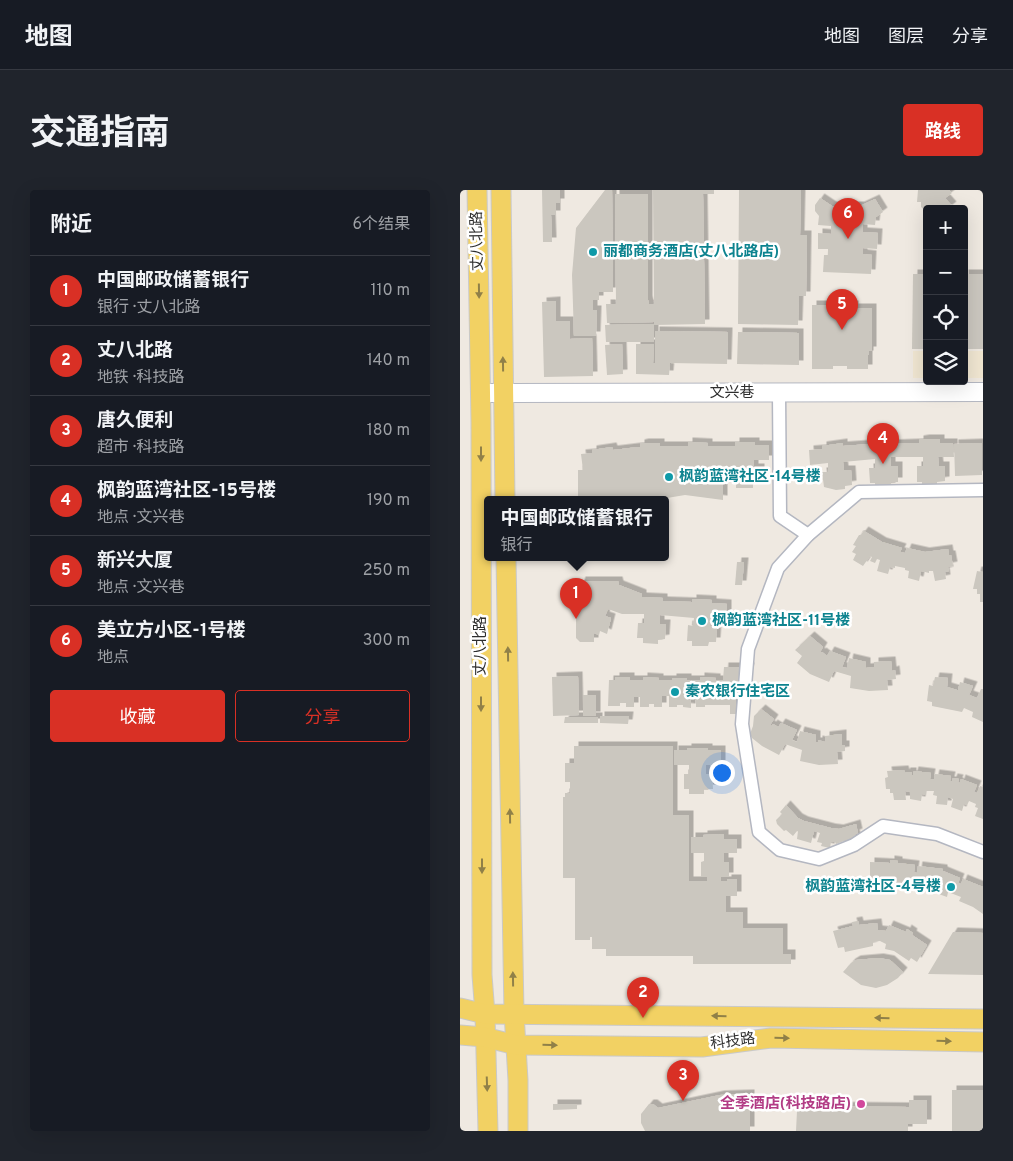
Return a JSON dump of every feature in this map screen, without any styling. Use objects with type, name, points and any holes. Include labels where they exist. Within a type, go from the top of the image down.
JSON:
[{"type":"main road","name":"丈八北路","points":[[477,190],[481,393],[482,975],[488,1131]]},
{"type":"main road","name":"丈八北路","points":[[501,190],[505,496]]},
{"type":"main road","name":"丈八北路","points":[[506,561],[514,1014],[518,1131]]},
{"type":"main road","name":"科技路","points":[[460,1008],[485,1014],[983,1019]]},
{"type":"main road","name":"科技路","points":[[460,1035],[484,1037],[516,1045],[702,1046],[771,1038],[983,1042]]},
{"type":"street","name":"文兴巷","points":[[481,393],[983,392]]},
{"type":"street","points":[[779,393],[780,516],[808,535]]},
{"type":"street","points":[[983,490],[859,492],[808,535],[778,568],[748,649],[742,724],[759,832],[780,850],[818,859],[854,845],[883,826],[937,834],[983,852]]},
{"type":"shaded area","points":[[913,351],[923,351],[923,378],[913,378]]},
{"type":"shaded area","points":[[968,351],[983,351],[983,378],[968,378]]},
{"type":"building","points":[[542,190],[560,190],[560,203],[556,203],[556,215],[551,215],[552,242],[543,242]]},
{"type":"building","name":"丽都商务酒店(丈八北路店)","points":[[605,190],[612,190],[613,292],[599,292],[599,300],[593,300],[593,310],[597,310],[596,336],[574,336],[572,275],[576,228]]},
{"type":"building","points":[[653,190],[714,190],[714,194],[703,194],[705,324],[654,325],[654,322],[607,323],[606,304],[616,304],[615,194],[648,194],[648,300],[649,304],[654,304]]},
{"type":"building","points":[[739,190],[801,190],[800,235],[807,235],[806,296],[799,296],[798,325],[738,324]]},
{"type":"building","points":[[918,190],[949,190],[952,193],[945,198],[951,205],[923,205],[923,209],[921,202],[917,202]]},
{"type":"building","points":[[820,198],[832,206],[843,206],[843,228],[849,228],[849,206],[860,206],[875,199],[883,212],[876,217],[875,225],[863,224],[863,232],[878,233],[877,249],[863,248],[863,254],[872,255],[871,274],[823,272],[824,255],[828,255],[828,249],[818,249],[818,233],[831,234],[831,226],[818,225],[819,216],[815,211],[815,205]]},
{"type":"building","points":[[913,274],[923,274],[923,349],[912,349]]},
{"type":"building","points":[[968,274],[983,274],[983,349],[968,349]]},
{"type":"building","points":[[556,301],[556,321],[570,321],[570,339],[592,338],[593,376],[544,377],[542,302]]},
{"type":"building","points":[[812,305],[832,305],[832,309],[846,309],[846,305],[854,305],[854,308],[872,308],[872,351],[869,351],[868,355],[868,369],[847,369],[847,366],[833,366],[833,369],[812,369]]},
{"type":"building","points":[[654,324],[654,342],[606,342],[605,325]]},
{"type":"building","points":[[655,331],[728,332],[727,364],[670,363],[669,375],[636,374],[636,344],[654,344],[653,363],[655,363]]},
{"type":"building","points":[[738,332],[799,333],[799,365],[737,364]]},
{"type":"building","points":[[622,344],[623,374],[607,375],[605,345]]},
{"type":"building","points":[[940,439],[940,443],[953,443],[954,457],[938,457],[939,466],[945,466],[945,481],[937,482],[937,484],[922,486],[922,482],[917,482],[917,466],[923,466],[923,457],[891,457],[891,466],[898,466],[898,482],[891,482],[891,487],[875,488],[875,483],[870,483],[869,468],[875,468],[875,459],[843,462],[844,470],[851,470],[852,485],[845,486],[845,489],[836,490],[824,487],[822,472],[828,472],[828,463],[810,465],[809,450],[822,449],[822,446],[843,443],[843,446],[870,444],[870,441],[891,440],[892,444],[919,443],[919,440]]},
{"type":"building","name":"枫韵蓝湾社区-14号楼","points":[[688,442],[708,443],[708,446],[735,446],[735,442],[755,442],[755,445],[769,445],[769,460],[754,460],[754,468],[760,468],[760,484],[753,484],[753,488],[736,488],[736,483],[723,483],[723,500],[685,495],[669,498],[669,496],[578,496],[578,470],[583,470],[581,454],[612,447],[613,450],[640,447],[640,444],[644,443],[660,443],[660,446],[688,446]]},
{"type":"building","points":[[982,443],[982,475],[955,476],[954,444]]},
{"type":"building","points":[[864,531],[882,542],[902,548],[900,552],[905,553],[907,548],[925,552],[948,549],[953,566],[948,567],[949,571],[945,572],[946,579],[935,581],[933,571],[929,571],[929,573],[921,571],[919,581],[908,578],[909,571],[905,570],[905,568],[890,567],[888,574],[877,571],[880,560],[877,559],[875,563],[870,561],[872,557],[870,556],[863,566],[853,560],[856,554],[852,552],[856,546],[853,545]]},
{"type":"building","points":[[737,562],[744,562],[742,585],[735,585]]},
{"type":"building","points":[[977,571],[983,572],[983,602],[980,602],[980,594],[977,594],[977,589],[973,589]]},
{"type":"building","points":[[581,581],[618,581],[619,585],[642,594],[642,597],[663,598],[663,601],[692,602],[692,599],[712,600],[712,603],[727,604],[727,618],[711,618],[710,626],[717,626],[716,642],[709,642],[708,646],[692,646],[692,641],[687,641],[688,625],[693,626],[694,618],[660,615],[660,624],[666,624],[665,639],[658,640],[658,644],[643,643],[643,638],[637,638],[638,623],[644,623],[644,614],[622,614],[608,609],[605,616],[611,618],[607,634],[600,631],[599,635],[594,633],[594,642],[580,642],[576,638],[576,599]]},
{"type":"building","points":[[810,636],[823,647],[821,653],[827,656],[830,651],[846,657],[842,667],[847,668],[849,658],[866,662],[866,668],[874,667],[874,662],[891,661],[892,671],[895,670],[896,679],[887,680],[888,690],[869,691],[850,688],[851,676],[834,671],[829,682],[810,674],[797,663],[802,656],[795,650]]},
{"type":"building","name":"秦农银行住宅区","points":[[724,667],[750,667],[742,695],[736,695],[736,714],[730,714],[730,705],[696,707],[696,697],[691,697],[691,708],[683,707],[683,705],[669,707],[669,696],[662,696],[662,707],[654,707],[654,704],[649,704],[649,707],[640,707],[640,697],[634,697],[634,707],[626,707],[626,703],[620,703],[620,706],[608,706],[609,680],[615,680],[615,677],[630,677],[630,680],[643,680],[643,677],[659,678],[659,680],[687,678],[687,680],[700,680],[700,677],[723,680]]},
{"type":"building","points":[[578,676],[579,715],[553,716],[552,677]]},
{"type":"building","points":[[935,677],[948,678],[947,687],[957,690],[960,682],[973,686],[969,695],[977,698],[981,689],[983,689],[983,722],[972,717],[973,712],[964,708],[962,712],[932,706],[932,702],[927,701],[929,685],[933,686]]},
{"type":"building","points":[[583,695],[596,695],[596,716],[583,716]]},
{"type":"building","points":[[761,709],[774,719],[770,725],[772,726],[773,724],[778,727],[777,729],[781,723],[797,730],[792,740],[797,742],[800,731],[816,735],[816,742],[818,740],[825,742],[825,736],[842,734],[842,745],[845,745],[845,751],[837,752],[838,764],[819,765],[800,761],[802,750],[785,744],[779,755],[762,746],[750,734],[754,716]]},
{"type":"building","points":[[600,716],[629,716],[628,724],[600,723]]},
{"type":"building","points":[[565,717],[598,717],[598,723],[564,723]]},
{"type":"building","points":[[574,746],[673,746],[673,815],[689,815],[689,881],[707,881],[707,877],[701,877],[701,862],[704,861],[704,853],[691,853],[691,837],[724,834],[724,839],[737,839],[737,853],[724,853],[724,862],[729,862],[729,877],[721,877],[721,881],[737,879],[737,896],[726,896],[726,912],[743,912],[743,928],[783,928],[783,954],[791,954],[791,964],[693,964],[693,956],[606,956],[606,949],[592,949],[592,937],[590,937],[590,940],[575,940],[575,878],[563,878],[563,797],[565,797],[565,793],[570,793],[570,782],[565,782],[565,763],[574,763]]},
{"type":"building","points":[[687,748],[721,750],[721,765],[706,765],[706,774],[712,774],[713,789],[704,789],[704,794],[689,794],[689,789],[684,789],[684,774],[689,774],[689,765],[674,765],[674,750],[687,750]]},
{"type":"building","points":[[904,770],[905,774],[906,772],[912,772],[912,775],[914,771],[931,773],[930,779],[934,779],[935,774],[951,776],[950,781],[953,778],[959,779],[958,782],[960,783],[961,779],[977,785],[974,792],[977,793],[980,786],[983,787],[983,819],[975,816],[978,808],[975,807],[976,804],[969,801],[967,805],[964,804],[962,811],[951,807],[953,799],[948,797],[947,805],[936,804],[937,796],[933,795],[934,791],[926,791],[926,795],[922,794],[921,801],[910,799],[910,792],[905,791],[906,800],[894,800],[893,793],[890,793],[890,789],[886,789],[885,778],[888,777],[887,771]]},
{"type":"building","points":[[786,805],[798,818],[804,821],[839,829],[856,824],[858,833],[855,834],[858,842],[844,843],[844,841],[836,844],[831,842],[830,848],[821,846],[822,843],[817,842],[820,833],[814,831],[811,843],[797,839],[798,831],[793,836],[777,824],[776,820],[782,814],[780,812]]},
{"type":"building","name":"枫韵蓝湾社区-4号楼","points":[[890,860],[915,865],[914,872],[917,873],[918,866],[943,869],[943,871],[960,878],[958,883],[961,884],[963,879],[983,887],[983,914],[959,901],[961,897],[948,892],[947,897],[919,890],[920,885],[906,883],[905,888],[890,885],[877,886],[877,882],[870,883],[870,862],[890,863]]},
{"type":"building","points":[[858,921],[859,925],[877,923],[878,930],[886,931],[889,925],[906,932],[907,929],[913,933],[912,935],[927,945],[917,962],[911,958],[909,961],[894,951],[885,949],[886,944],[880,941],[873,942],[873,946],[845,952],[844,947],[838,948],[833,931],[853,926],[852,922]]},
{"type":"building","points":[[953,932],[983,933],[983,975],[928,974]]},
{"type":"building","points":[[879,958],[890,960],[903,972],[898,978],[887,985],[876,988],[861,985],[843,972],[856,960]]},
{"type":"building","points":[[952,1090],[983,1090],[983,1131],[952,1131]]},
{"type":"building","points":[[750,1094],[750,1131],[645,1131],[641,1123],[641,1114],[649,1104],[653,1104],[658,1108],[720,1095]]},
{"type":"building","points":[[909,1100],[927,1100],[927,1124],[908,1124],[908,1131],[796,1131],[797,1111],[804,1111],[804,1106],[909,1107]]},
{"type":"building","points":[[553,1104],[577,1104],[577,1109],[553,1110]]},
{"type":"place","name":"美立方小区-1号楼","points":[[848,239]]},
{"type":"place","name":"丽都商务酒店(丈八北路店)","points":[[593,252]]},
{"type":"place","name":"新兴大厦","points":[[842,330]]},
{"type":"place","name":"枫韵蓝湾社区-15号楼","points":[[883,464]]},
{"type":"place","name":"枫韵蓝湾社区-14号楼","points":[[669,477]]},
{"type":"place","name":"中国邮政储蓄银行","points":[[576,619]]},
{"type":"place","name":"枫韵蓝湾社区-11号楼","points":[[702,621]]},
{"type":"place","name":"秦农银行住宅区","points":[[675,692]]},
{"type":"place","name":"枫韵蓝湾社区-4号楼","points":[[951,887]]},
{"type":"place","name":"丈八北路","points":[[643,1018]]},
{"type":"place","name":"唐久便利","points":[[683,1101]]},
{"type":"place","name":"全季酒店(科技路店)","points":[[861,1104]]}]
